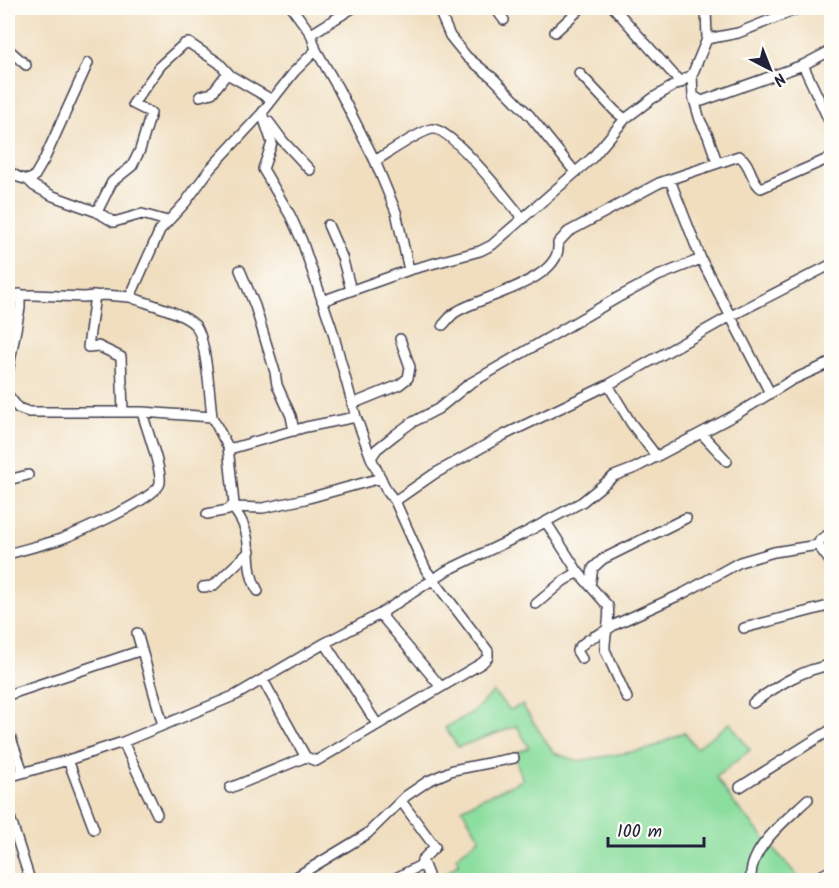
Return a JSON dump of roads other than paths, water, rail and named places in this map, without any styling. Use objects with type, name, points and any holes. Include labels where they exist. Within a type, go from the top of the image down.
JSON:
[{"type":"street","points":[[292,8],[311,34],[316,50],[375,161],[396,212],[409,270]]},
{"type":"street","points":[[311,34],[353,8]]},
{"type":"street","points":[[438,8],[450,36],[467,57],[493,78],[530,116],[575,172]]},
{"type":"street","points":[[495,8],[504,20]]},
{"type":"street","points":[[555,32],[581,8]]},
{"type":"street","points":[[614,8],[681,83]]},
{"type":"street","points":[[706,8],[707,39],[692,75],[693,96],[717,162]]},
{"type":"street","points":[[707,39],[738,33],[800,8]]},
{"type":"street","points":[[98,212],[112,182],[132,166],[140,150],[151,113],[133,104],[161,65],[184,44],[189,43],[219,63],[231,76],[272,100]]},
{"type":"street","points":[[8,49],[26,65]]},
{"type":"street","points":[[130,297],[160,230],[167,220],[185,203],[210,169],[316,50]]},
{"type":"street","points":[[693,96],[702,102],[803,65],[831,50]]},
{"type":"street","points":[[28,180],[34,177],[44,160],[88,63]]},
{"type":"street","points":[[803,65],[831,127]]},
{"type":"street","points":[[579,74],[615,111],[625,118]]},
{"type":"street","points":[[200,96],[212,93],[226,75],[231,76]]},
{"type":"street","points":[[322,302],[409,270],[480,251],[492,245],[592,158],[625,118],[652,98],[692,75]]},
{"type":"street","points":[[262,113],[282,141],[310,170]]},
{"type":"street","points":[[262,113],[272,143],[263,169],[290,215],[302,241],[337,346],[356,417],[371,458],[387,491],[395,501],[426,570],[488,651],[488,657],[482,663],[316,761],[306,757],[263,680]]},
{"type":"street","points":[[375,161],[411,139],[431,129],[436,130],[452,140],[478,164],[523,219]]},
{"type":"street","points":[[443,325],[455,312],[525,282],[544,270],[556,259],[560,238],[648,188],[739,156],[743,158],[756,184],[761,188],[831,157]]},
{"type":"street","points":[[8,171],[28,180],[34,186],[53,196],[98,212],[114,222],[142,214],[167,220]]},
{"type":"street","points":[[670,180],[701,259],[770,393]]},
{"type":"street","points":[[328,225],[342,257],[351,290]]},
{"type":"street","points":[[371,458],[377,449],[396,434],[438,409],[469,384],[617,298],[658,276],[701,259]]},
{"type":"street","points":[[395,501],[434,474],[504,435],[608,385],[729,317],[831,264]]},
{"type":"street","points":[[240,270],[255,306],[275,372],[276,385],[291,416],[294,431]]},
{"type":"street","points":[[8,294],[130,297],[193,323],[199,329],[203,346],[212,417],[228,447],[235,499],[232,507]]},
{"type":"street","points":[[8,372],[20,308],[20,294]]},
{"type":"street","points":[[95,295],[88,347],[98,346],[121,357],[123,412]]},
{"type":"street","points":[[352,404],[399,385],[408,378],[410,368],[400,339]]},
{"type":"street","points":[[8,777],[123,741],[236,695],[380,614],[446,571],[582,502],[614,476],[657,457],[735,415],[792,380],[831,362]]},
{"type":"street","points":[[608,385],[626,415],[657,457]]},
{"type":"street","points":[[8,395],[18,408],[29,412],[142,412],[212,417]]},
{"type":"street","points":[[8,554],[73,534],[118,513],[155,492],[159,487],[159,476],[142,412]]},
{"type":"street","points":[[228,447],[233,448],[356,417]]},
{"type":"street","points":[[701,433],[727,461]]},
{"type":"street","points":[[8,480],[28,475]]},
{"type":"street","points":[[207,514],[232,507],[263,508],[381,477]]},
{"type":"street","points":[[232,507],[245,525],[250,551],[250,573],[258,591]]},
{"type":"street","points":[[590,586],[593,568],[603,559],[686,518]]},
{"type":"street","points":[[546,522],[578,572],[608,606],[606,650],[627,698]]},
{"type":"street","points":[[818,545],[820,540],[831,532]]},
{"type":"street","points":[[818,545],[831,564]]},
{"type":"street","points":[[582,659],[577,651],[579,647],[596,634],[684,593],[740,562],[774,552],[818,545]]},
{"type":"street","points":[[203,587],[213,586],[250,551]]},
{"type":"street","points":[[417,592],[426,570]]},
{"type":"street","points":[[536,604],[578,572]]},
{"type":"street","points":[[744,628],[831,605]]},
{"type":"street","points":[[380,614],[441,687]]},
{"type":"street","points":[[137,633],[163,725]]},
{"type":"street","points":[[325,643],[377,724]]},
{"type":"street","points":[[8,695],[142,650]]},
{"type":"street","points":[[753,703],[777,686],[815,667],[831,665]]},
{"type":"street","points":[[740,786],[831,729]]},
{"type":"street","points":[[8,730],[23,772]]},
{"type":"street","points":[[123,741],[157,814]]},
{"type":"street","points":[[230,788],[306,757]]},
{"type":"street","points":[[291,880],[367,834],[401,801],[439,775],[514,758]]},
{"type":"street","points":[[68,760],[94,829]]},
{"type":"street","points":[[752,880],[750,872],[760,849],[783,821],[808,800]]},
{"type":"street","points":[[392,880],[427,874],[422,860],[435,847],[401,801]]},
{"type":"street","points":[[8,811],[30,880]]},
{"type":"street","points":[[812,880],[831,870]]}]
